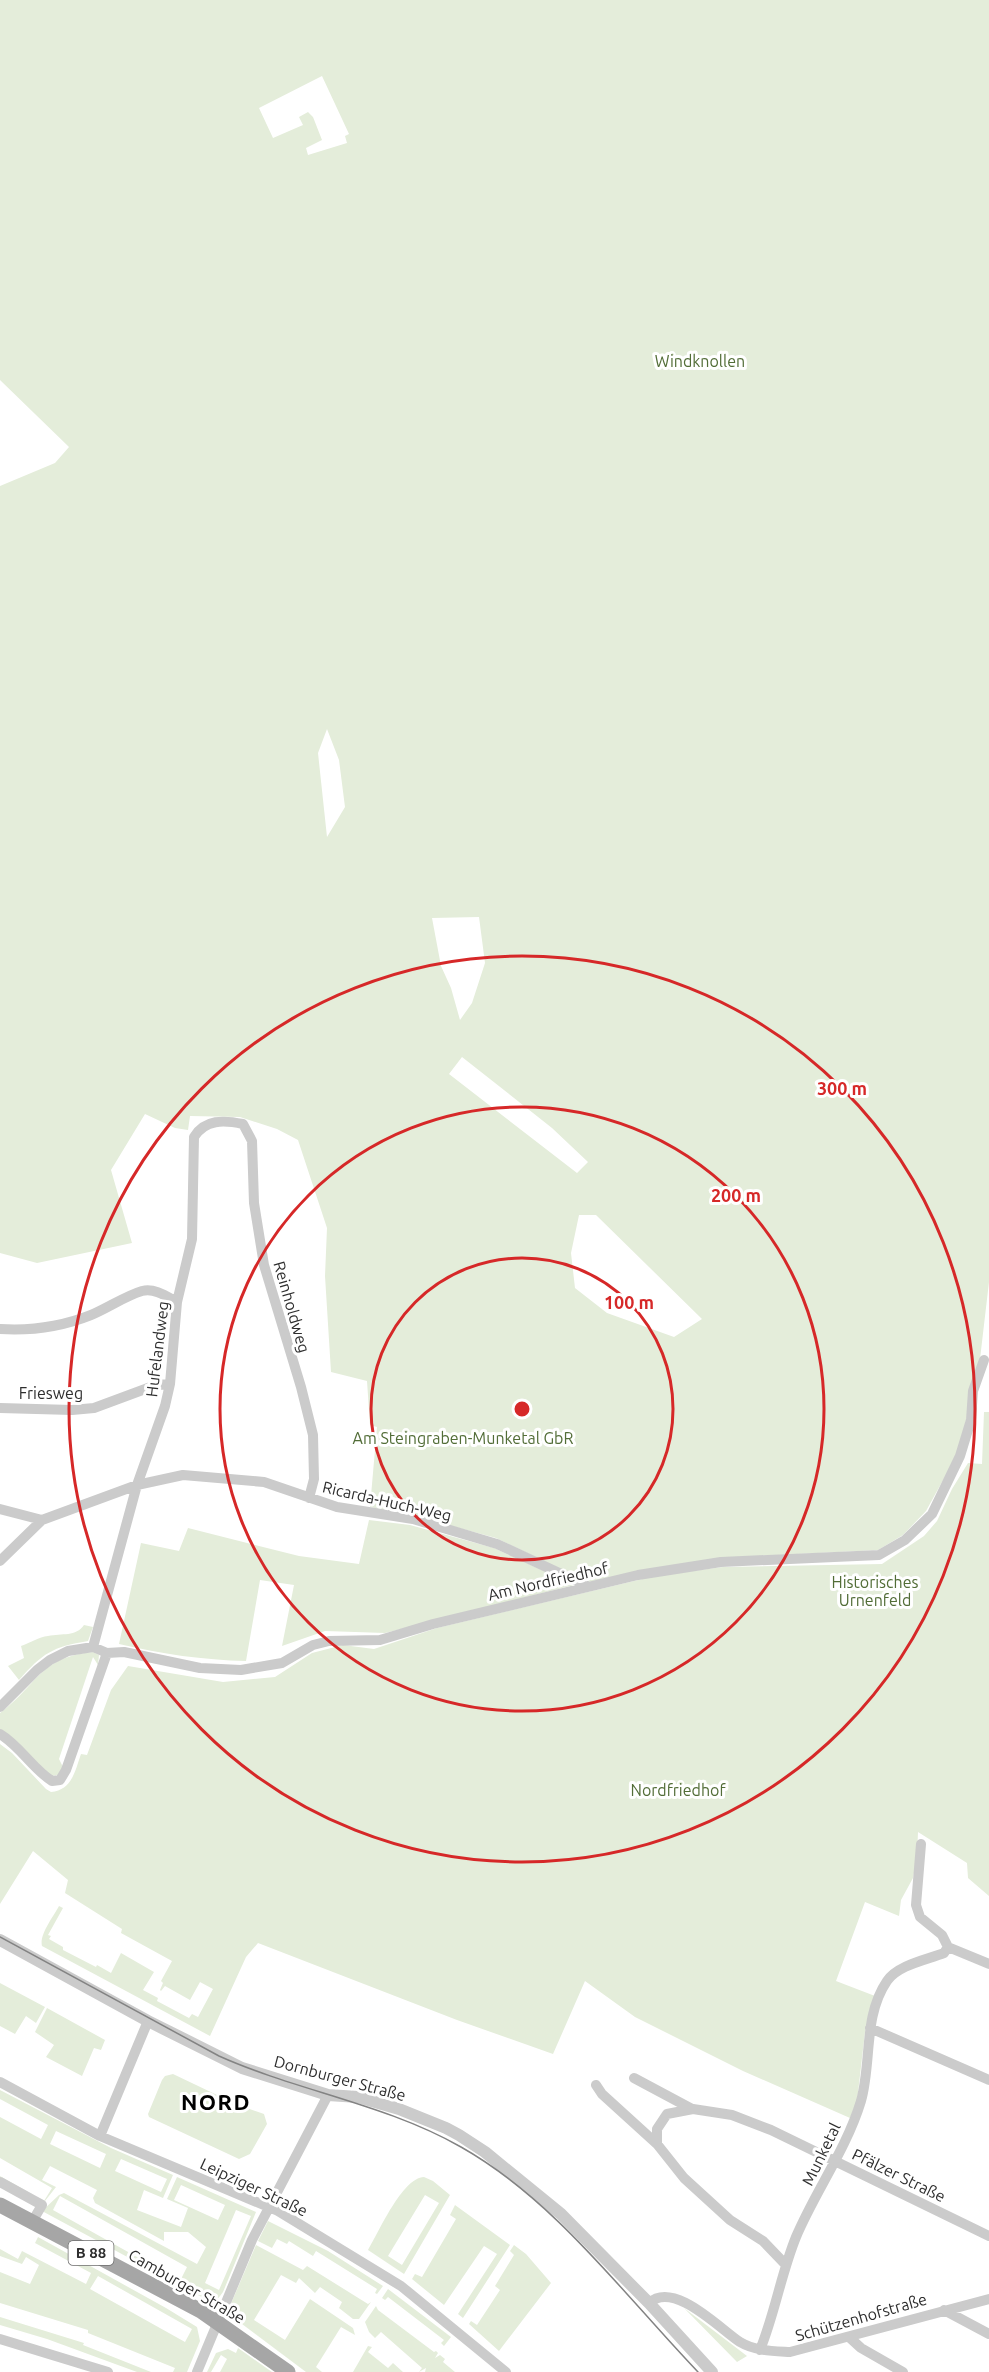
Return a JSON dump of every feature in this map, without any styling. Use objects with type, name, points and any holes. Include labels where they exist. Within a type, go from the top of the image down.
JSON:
[{"type":"main road","name":"Camburger Straße","points":[[0,2205],[151,2284],[219,2323],[288,2372]]},
{"type":"street","name":"Hufelandweg","points":[[93,1647],[137,1485],[165,1406],[170,1383],[177,1302],[192,1239],[194,1137],[199,1128],[216,1121],[243,1124]]},
{"type":"street","name":"Reinholdweg","points":[[243,1124],[252,1141],[255,1203],[264,1265],[301,1387],[312,1435],[314,1479],[309,1498]]},
{"type":"street","points":[[0,1329],[48,1329],[90,1316],[142,1291],[160,1293],[177,1302]]},
{"type":"street","name":"Am Nordfriedhof","points":[[107,1653],[124,1653],[200,1668],[241,1670],[258,1668],[282,1663],[314,1645],[329,1641],[380,1640],[433,1624],[638,1575],[722,1562],[879,1555],[905,1540],[932,1514],[958,1461],[971,1420],[973,1391],[984,1360]]},
{"type":"street","name":"Friesweg","points":[[0,1408],[72,1410],[94,1408],[156,1385],[170,1383]]},
{"type":"street","name":"Ricarda-Huch-Weg","points":[[42,1520],[137,1485],[183,1476],[222,1477],[264,1482],[337,1507],[413,1519],[497,1544],[587,1586]]},
{"type":"street","points":[[0,1509],[42,1520]]},
{"type":"street","points":[[0,1561],[42,1520]]},
{"type":"street","points":[[0,1734],[23,1752],[47,1778],[52,1781],[60,1780],[66,1770],[107,1653],[93,1647],[68,1651],[50,1660],[1,1706]]},
{"type":"street","points":[[921,1844],[916,1905],[921,1917],[942,1935],[948,1947],[989,1964]]},
{"type":"street","name":"Dornburger Straße","points":[[0,1940],[148,2021],[242,2068],[328,2095],[358,2097],[399,2109],[446,2128],[485,2152],[561,2214],[649,2303],[712,2372]]},
{"type":"street","name":"Munketal","points":[[760,2350],[786,2265],[804,2219],[837,2161],[861,2100],[870,2028],[878,1999],[888,1980],[899,1971],[944,1953],[948,1947]]},
{"type":"street","points":[[100,2136],[148,2021]]},
{"type":"street","points":[[870,2028],[989,2080]]},
{"type":"street","name":"Pfälzer Straße","points":[[634,2078],[693,2109],[732,2115],[771,2130],[989,2236]]},
{"type":"street","name":"Leipziger Straße","points":[[0,2082],[100,2136],[268,2207],[401,2286],[506,2372]]},
{"type":"street","points":[[596,2085],[602,2094],[657,2144],[684,2178],[730,2220],[763,2241],[786,2265]]},
{"type":"street","points":[[197,2372],[268,2207],[328,2095]]},
{"type":"street","name":"Pfälzer Straße","points":[[657,2144],[657,2129],[667,2114],[693,2109]]},
{"type":"street","points":[[0,2182],[42,2205],[32,2222]]},
{"type":"street","name":"Schützenhofstraße","points":[[649,2303],[662,2298],[683,2302],[694,2306],[741,2343],[760,2350],[790,2352],[989,2299]]},
{"type":"street","points":[[944,2310],[989,2334]]},
{"type":"street","points":[[849,2337],[861,2348],[903,2372]]},
{"type":"street","points":[[0,2339],[108,2372]]},
{"type":"green space","points":[[0,0],[989,0],[989,1282],[980,1359],[959,1451],[926,1511],[903,1535],[878,1550],[720,1558],[588,1582],[496,1538],[415,1516],[370,1507],[377,1427],[370,1425],[367,1381],[331,1372],[325,1276],[327,1228],[298,1140],[277,1129],[240,1117],[190,1116],[188,1130],[175,1128],[145,1114],[111,1170],[132,1243],[37,1263],[0,1253],[0,486],[55,463],[69,447],[0,380]],"holes":[[[322,76],[349,134],[345,136],[347,143],[308,155],[306,148],[322,140],[313,117],[308,112],[299,117],[303,125],[273,138],[259,108]],[[327,729],[339,760],[345,807],[327,837],[318,753]],[[479,917],[485,963],[472,1003],[460,1020],[451,988],[441,966],[432,918]],[[462,1057],[552,1128],[588,1162],[577,1173],[449,1074]],[[579,1215],[596,1215],[702,1319],[674,1337],[607,1313],[575,1288],[571,1253]]]},
{"type":"green space","name":"Nordfriedhof","points":[[984,1412],[989,1412],[989,1896],[968,1878],[967,1863],[918,1832],[913,1878],[901,1900],[899,1916],[865,1902],[836,1981],[875,1996],[865,2032],[857,2101],[850,2118],[743,2071],[635,2017],[585,1981],[553,2054],[457,2020],[258,1943],[246,1957],[210,2036],[42,1946],[44,1931],[59,1906],[63,1908],[48,1935],[51,1936],[49,1939],[63,1947],[63,1950],[111,1973],[121,1953],[154,1972],[143,1990],[158,1998],[157,2001],[189,2018],[192,2014],[198,2017],[213,1989],[200,1982],[190,2000],[165,1986],[161,1991],[163,1983],[161,1981],[172,1961],[121,1933],[122,1929],[65,1893],[68,1880],[33,1851],[0,1904],[0,1744],[12,1753],[46,1789],[51,1792],[64,1788],[72,1779],[81,1754],[87,1755],[111,1690],[128,1666],[223,1682],[275,1677],[312,1653],[343,1645],[374,1649],[437,1628],[655,1576],[723,1567],[882,1564],[924,1536],[937,1521],[952,1489],[968,1463],[982,1464]]},
{"type":"green space","points":[[369,1520],[410,1525],[494,1548],[574,1585],[385,1633],[325,1631],[282,1646],[294,1585],[260,1580],[246,1661],[182,1656],[119,1644],[141,1543],[179,1551],[188,1528],[299,1556],[359,1564]]},
{"type":"green space","points":[[84,1625],[93,1627],[88,1641],[65,1646],[49,1653],[35,1663],[19,1680],[8,1666],[24,1658],[21,1646],[45,1637],[73,1633]]},
{"type":"green space","points":[[93,1652],[99,1655],[98,1665],[93,1657],[59,1759],[64,1769],[59,1775],[51,1776],[0,1730],[0,1713],[50,1666],[75,1655]]},
{"type":"green space","points":[[0,1983],[45,2007],[36,2023],[26,2016],[15,2034],[0,2026]]},
{"type":"green space","points":[[47,2008],[105,2040],[101,2050],[94,2048],[82,2076],[46,2057],[54,2045],[35,2032]]},
{"type":"green space","points":[[173,2074],[238,2105],[264,2114],[267,2124],[250,2154],[239,2159],[149,2117],[148,2114],[162,2080],[165,2076]]},
{"type":"green space","points":[[0,2090],[111,2148],[173,2175],[163,2198],[144,2190],[137,2210],[181,2227],[188,2208],[167,2199],[177,2177],[256,2212],[223,2292],[217,2300],[209,2301],[42,2211],[59,2195],[64,2193],[197,2264],[206,2247],[188,2232],[164,2232],[164,2241],[95,2203],[93,2198],[97,2190],[50,2166],[42,2180],[56,2187],[44,2201],[52,2188],[0,2158],[0,2117],[41,2139],[48,2125],[0,2099]],"holes":[[[56,2131],[106,2154],[100,2168],[50,2144]],[[121,2159],[167,2179],[161,2192],[115,2171]],[[181,2185],[225,2205],[218,2220],[174,2200]],[[60,2196],[187,2267],[180,2281],[53,2210]],[[236,2210],[251,2216],[219,2290],[205,2283]]]},
{"type":"green space","points":[[0,2176],[35,2196],[0,2178]]},
{"type":"green space","points":[[424,2177],[433,2181],[450,2195],[404,2274],[368,2250],[400,2196],[416,2180]],"holes":[[[425,2195],[439,2203],[402,2265],[388,2256]]]},
{"type":"green space","points":[[455,2205],[510,2245],[463,2318],[458,2314],[497,2254],[484,2246],[444,2305],[412,2279],[415,2274],[422,2277],[456,2219],[450,2215]]},
{"type":"green space","points":[[268,2221],[328,2251],[383,2286],[377,2294],[375,2293],[377,2289],[316,2251],[313,2256],[289,2241],[287,2244],[277,2239],[272,2248],[258,2241]]},
{"type":"green space","points":[[38,2237],[197,2327],[200,2341],[187,2372],[173,2372],[175,2368],[88,2333],[88,2330],[0,2303],[0,2272],[30,2284],[39,2265],[26,2257],[22,2264],[0,2256],[0,2249],[18,2259],[22,2251],[86,2284],[91,2273],[35,2243]],"holes":[[[98,2276],[192,2329],[185,2342],[90,2289]]]},
{"type":"green space","points":[[256,2245],[303,2270],[307,2266],[368,2304],[371,2302],[359,2319],[353,2319],[339,2308],[342,2302],[320,2287],[315,2293],[299,2278],[296,2283],[281,2275],[254,2320],[285,2340],[310,2299],[353,2328],[355,2335],[341,2327],[316,2367],[322,2372],[306,2372],[238,2321],[236,2310],[230,2306]]},
{"type":"green space","points":[[514,2245],[526,2254],[551,2283],[499,2351],[469,2324],[471,2321],[477,2325],[500,2290],[495,2286],[514,2255],[510,2251]]},
{"type":"green space","points":[[388,2289],[451,2337],[444,2346],[441,2343],[444,2340],[388,2297],[385,2300],[382,2298]]},
{"type":"green space","points":[[376,2306],[378,2310],[434,2352],[436,2351],[438,2353],[435,2358],[440,2355],[445,2359],[443,2362],[455,2372],[425,2372],[426,2368],[419,2372],[422,2368],[381,2332],[375,2338],[369,2332],[365,2322]]},
{"type":"green space","points":[[684,2308],[747,2356],[737,2362]]},
{"type":"green space","points":[[0,2317],[84,2343],[83,2345],[151,2372],[137,2372],[47,2339],[0,2325]]},
{"type":"green space","points":[[368,2346],[372,2347],[368,2352],[388,2368],[393,2363],[403,2372],[353,2372]]},
{"type":"green space","points":[[238,2348],[272,2372],[220,2372],[227,2359],[221,2355],[211,2372],[207,2372],[216,2353],[228,2349],[236,2353]]},
{"type":"tram line","points":[[0,1937],[219,2056],[279,2079],[403,2120],[461,2147],[495,2169],[558,2221],[698,2372]]},
{"type":"district","name":"NORD","points":[[216,2102]]},
{"type":"park label","name":"Windknollen","points":[[700,361]]},
{"type":"park label","name":"Am Steingraben-Munketal GbR","points":[[463,1438]]},
{"type":"park label","name":"Historisches Urnenfeld","points":[[875,1591]]}]
